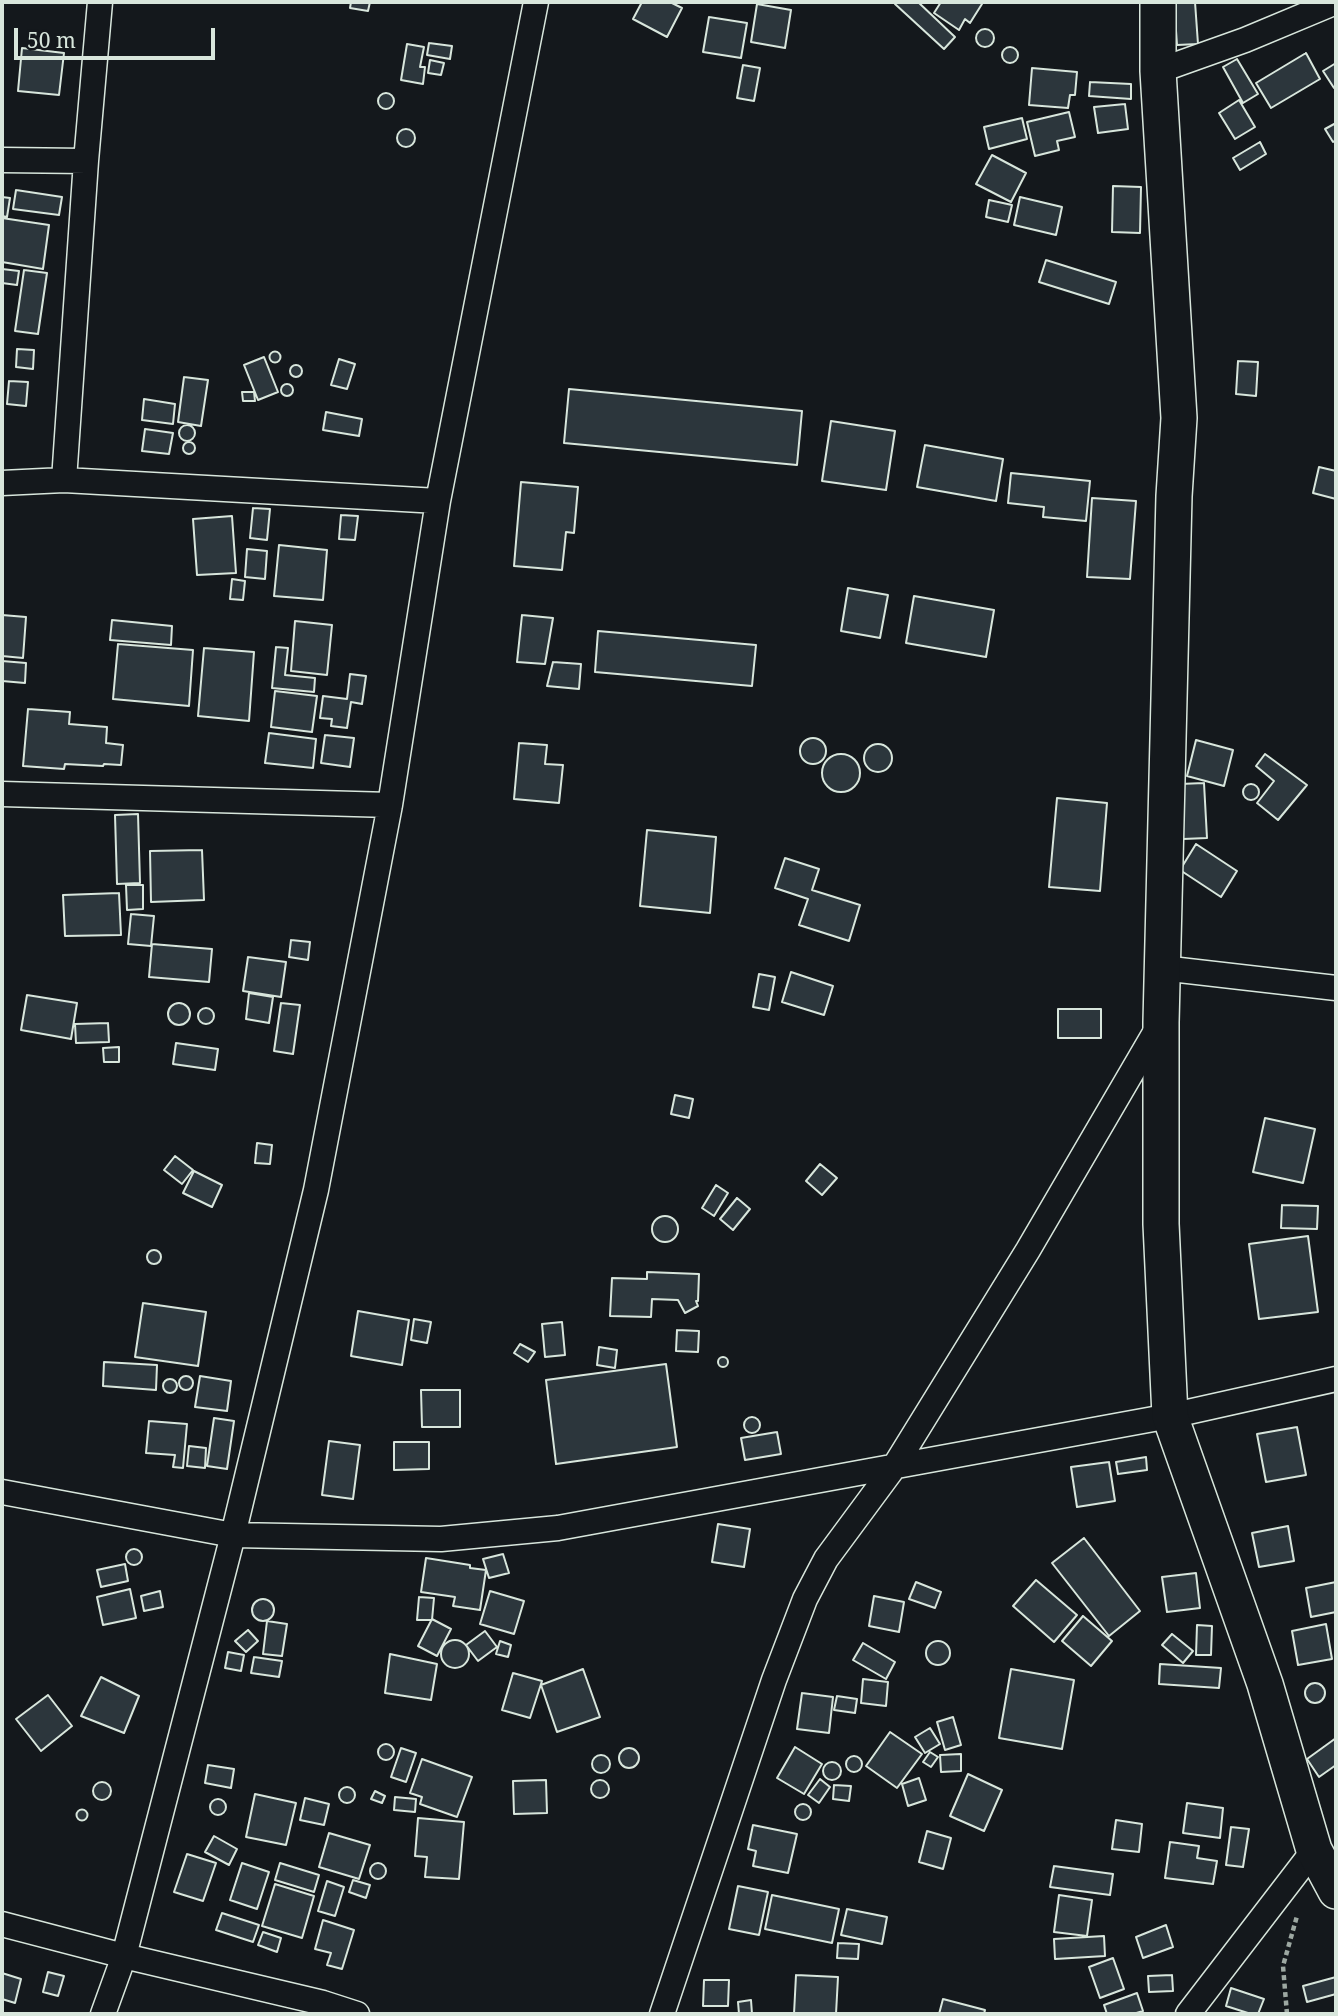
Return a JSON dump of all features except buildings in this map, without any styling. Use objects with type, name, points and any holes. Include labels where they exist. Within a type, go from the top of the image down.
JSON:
[{"type":"main road","points":[[1158,2],[1158,71],[1179,418],[1174,496],[1161,1022],[1161,1224],[1170,1416],[1265,1684],[1314,1850],[1336,1891]]},
{"type":"street","points":[[64,480],[100,2]]},
{"type":"street","points":[[103,2014],[124,1956],[233,1535],[316,1190],[390,804],[438,501],[536,2]]},
{"type":"street","points":[[1158,71],[1245,40],[1336,2]]},
{"type":"street","points":[[2,160],[86,161]]},
{"type":"street","points":[[2,483],[64,480],[438,501]]},
{"type":"street","points":[[2,794],[390,804]]},
{"type":"street","points":[[1162,968],[1336,988]]},
{"type":"street","points":[[662,2014],[774,1680],[805,1599],[826,1559],[894,1467],[1028,1250],[1161,1022]]},
{"type":"street","points":[[2,1492],[233,1535],[442,1539],[558,1528],[1170,1416],[1336,1379]]},
{"type":"street","points":[[1188,2014],[1314,1850]]},
{"type":"street","points":[[2,1924],[323,2003],[356,2014]]},
{"type":"path","points":[[1287,2014],[1283,1966],[1297,1914]]}]
